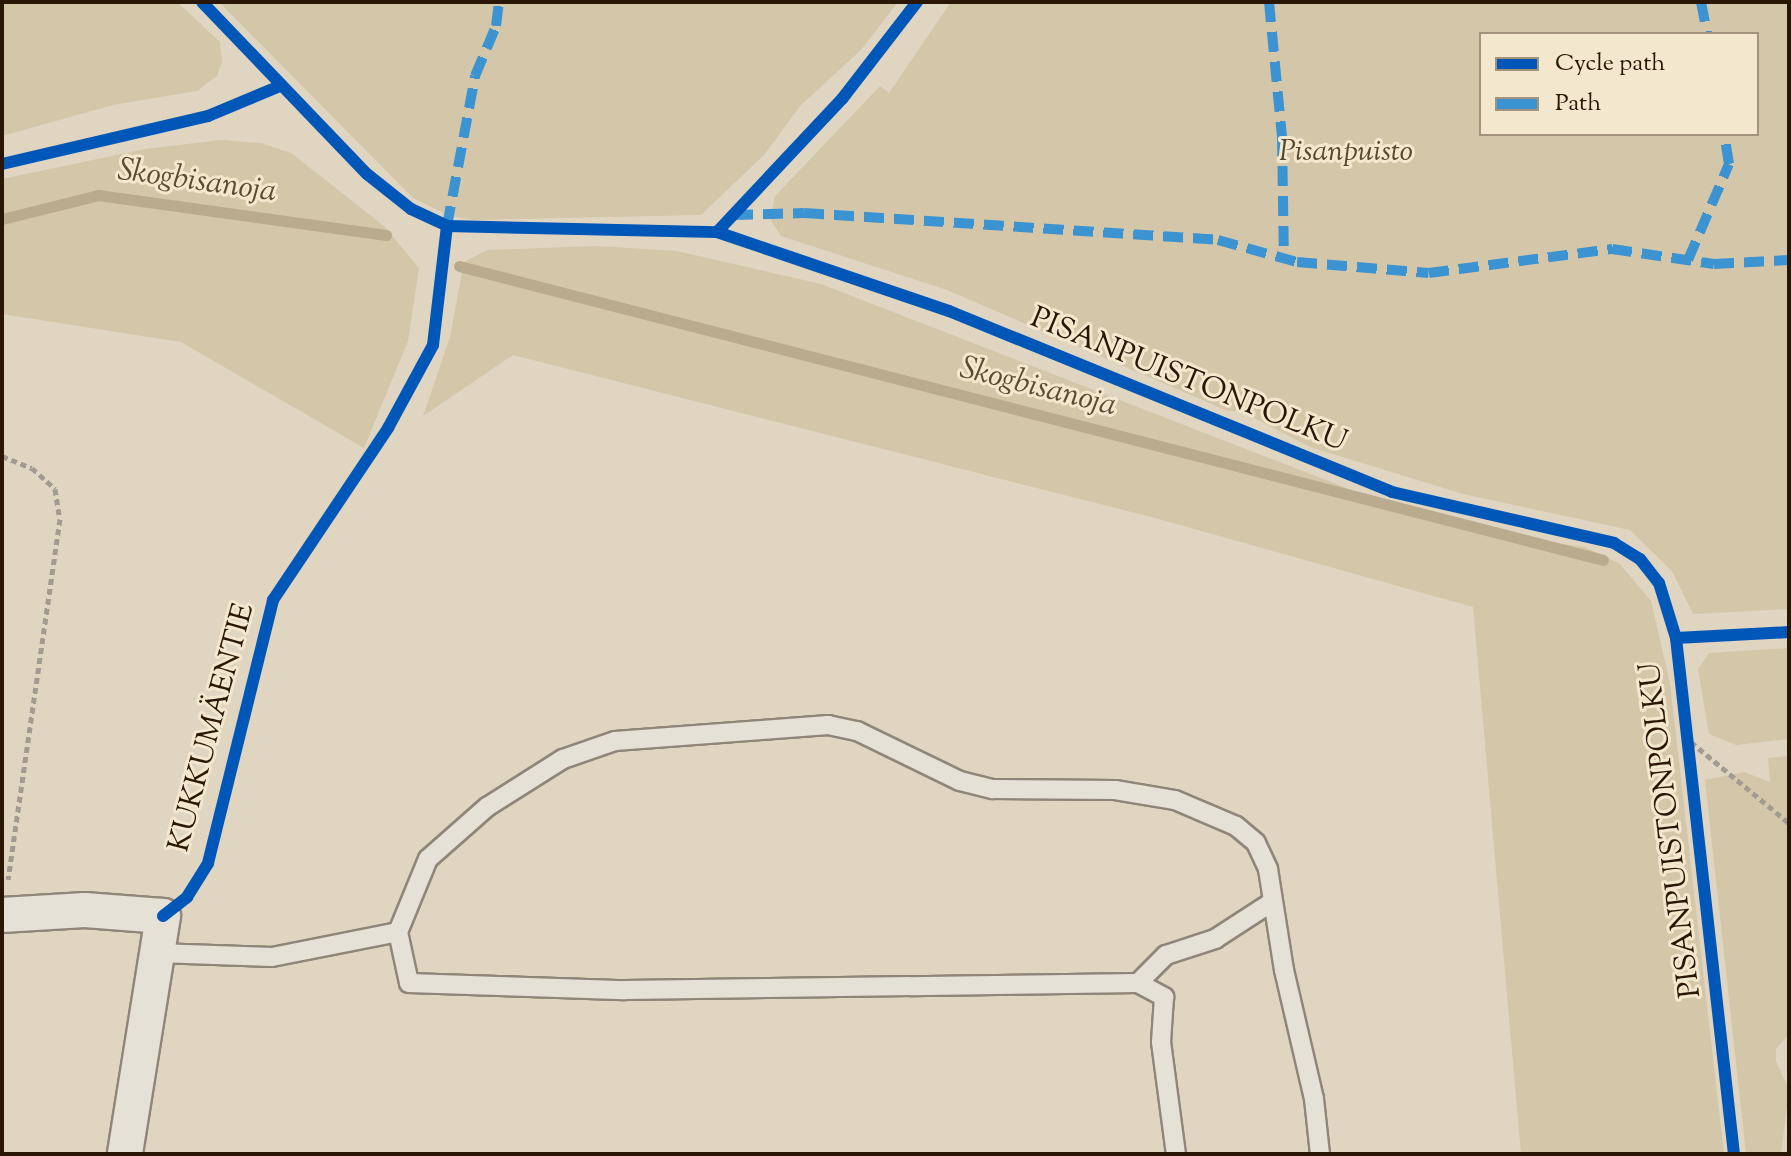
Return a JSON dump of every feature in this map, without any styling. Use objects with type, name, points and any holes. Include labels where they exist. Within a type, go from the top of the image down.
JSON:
[{"type":"street","points":[[4,915],[85,910],[163,916],[125,1154]]},
{"type":"lane","points":[[1176,1154],[1161,1042],[1164,997],[1138,983],[625,990],[409,983],[398,932],[428,859],[487,807],[563,759],[615,741],[768,727],[828,725],[857,731],[960,781],[993,789],[1115,790],[1175,800],[1236,826],[1256,843],[1268,869],[1272,902],[1314,1099],[1320,1154]]},
{"type":"lane","points":[[1138,983],[1166,955],[1215,939],[1272,902]]},
{"type":"lane","points":[[157,953],[272,957],[398,932]]},
{"type":"path","points":[[2,456],[32,468],[55,489],[60,519],[42,615],[4,915]]},
{"type":"path","points":[[1691,742],[1789,823]]},
{"type":"green space","points":[[2,2],[177,2],[220,42],[222,61],[217,76],[197,91],[113,105],[2,136]]},
{"type":"green space","points":[[219,2],[898,2],[861,50],[801,105],[764,155],[701,215],[473,220],[450,216],[413,198]]},
{"type":"green space","name":"Pisanpuisto","points":[[951,2],[1789,2],[1789,609],[1693,614],[1672,571],[1630,530],[1463,494],[1310,447],[1241,411],[1228,411],[947,290],[781,236],[770,219],[775,196],[880,86],[889,93]]},
{"type":"green space","points":[[221,140],[261,143],[291,153],[384,226],[419,268],[408,341],[364,448],[181,342],[2,314],[2,179],[145,149]]},
{"type":"green space","points":[[597,246],[677,251],[821,284],[1421,517],[1477,532],[1585,547],[1620,564],[1651,601],[1670,683],[1724,1154],[1521,1154],[1473,607],[1155,518],[513,355],[423,416],[450,337],[464,262],[487,250]]},
{"type":"green space","points":[[1789,648],[1789,739],[1736,745],[1709,734],[1698,669],[1709,653]]},
{"type":"green space","points":[[1789,756],[1789,1034],[1776,1049],[1776,1061],[1789,1090],[1781,1154],[1746,1154],[1705,780],[1744,772],[1770,782],[1768,758]]},
{"type":"waterway","name":"Skogbisanoja","points":[[2,219],[98,195],[386,235]]},
{"type":"waterway","name":"Skogbisanoja","points":[[459,266],[1603,560]]},
{"type":"marked path","points":[[447,226],[475,76],[496,26],[499,2]]},
{"type":"marked path","points":[[1269,2],[1282,136],[1284,258]]},
{"type":"marked path","points":[[1701,2],[1707,32]]},
{"type":"marked path","points":[[1688,260],[1729,164],[1724,136]]},
{"type":"marked path","points":[[733,215],[804,213],[1218,240],[1297,262],[1429,273],[1612,249],[1714,264],[1789,260]]},
{"type":"cycle path","name":"PISANPUISTONPOLKU","points":[[202,2],[367,174],[411,209],[447,226],[717,232],[949,311],[1392,492],[1614,543],[1640,559],[1659,583],[1676,638],[1734,1154]]},
{"type":"cycle path","points":[[717,232],[842,99],[917,2]]},
{"type":"cycle path","points":[[2,164],[208,116],[280,86]]},
{"type":"cycle path","name":"KUKKUMÄENTIE","points":[[163,916],[187,897],[208,863],[273,600],[388,428],[433,345],[447,226]]},
{"type":"cycle path","points":[[1676,638],[1789,632]]}]
